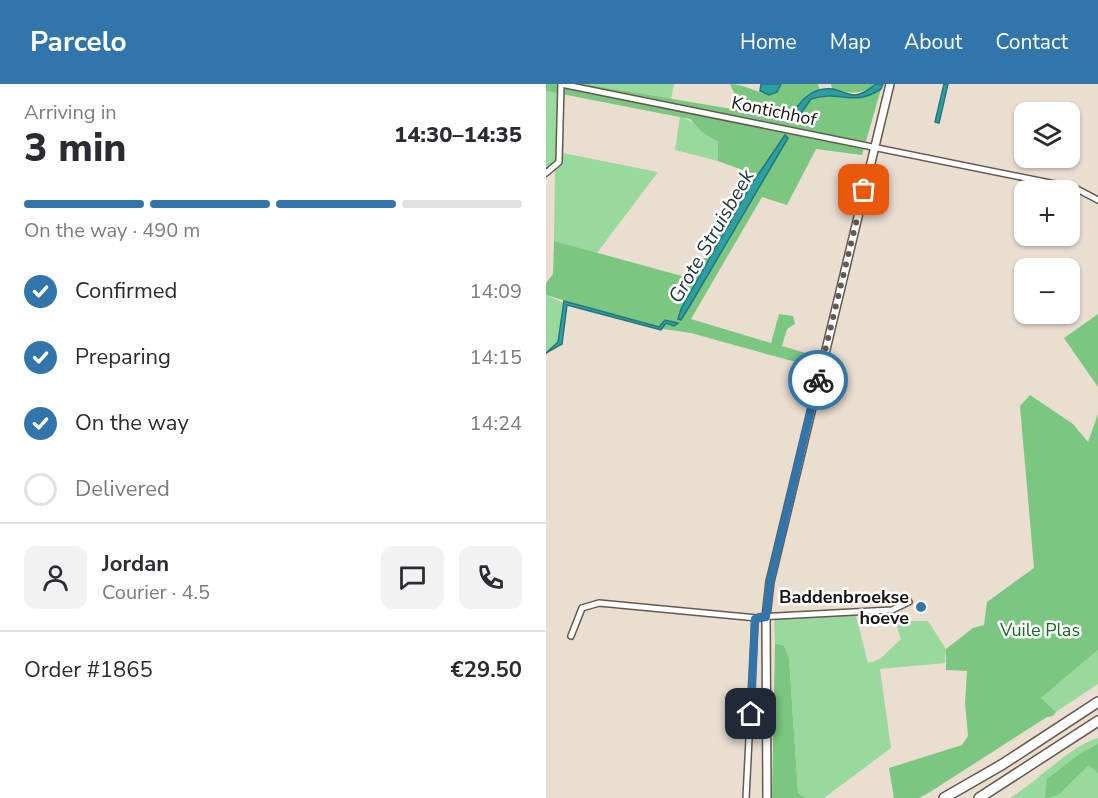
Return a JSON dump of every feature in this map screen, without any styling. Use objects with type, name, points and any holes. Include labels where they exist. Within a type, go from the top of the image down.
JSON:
[{"type":"highway","points":[[944,798],[987,774],[1098,702]]},
{"type":"highway","points":[[979,798],[1098,720]]},
{"type":"street","name":"Kontichhof","points":[[561,84],[1075,188],[1098,200]]},
{"type":"street","points":[[546,172],[559,162],[561,84]]},
{"type":"street","points":[[766,798],[766,617],[770,582],[890,84]]},
{"type":"street","points":[[571,636],[582,608],[599,603],[757,618],[892,610],[909,602]]},
{"type":"street","points":[[746,798],[757,618]]},
{"type":"green space","points":[[546,84],[583,84],[732,109],[736,97],[730,84],[769,95],[779,89],[781,84],[818,84],[820,91],[805,96],[791,122],[793,123],[811,99],[821,96],[862,97],[881,89],[862,155],[816,149],[787,205],[762,197],[691,319],[771,343],[779,314],[793,316],[795,324],[787,329],[782,346],[816,356],[814,367],[691,333],[656,328],[546,295],[546,283],[553,274],[554,241],[693,279],[751,173],[718,161],[718,142],[702,132],[690,119],[546,91]]},
{"type":"green space","points":[[583,84],[674,84],[671,100]]},
{"type":"green space","points":[[831,84],[883,84],[856,93],[832,89]]},
{"type":"green space","points":[[546,91],[564,95],[563,153],[658,172],[597,253],[554,241],[555,168],[546,172]]},
{"type":"green space","points":[[680,117],[695,124],[718,142],[718,161],[675,150]]},
{"type":"green space","points":[[546,295],[564,303],[560,343],[546,352]]},
{"type":"green space","points":[[1098,314],[1098,387],[1064,338]]},
{"type":"green space","name":"Vuile Plas","points":[[1030,395],[1073,424],[1088,442],[1098,414],[1098,650],[1041,698],[1056,712],[1053,716],[1047,717],[919,798],[894,798],[889,768],[962,745],[968,736],[965,703],[967,671],[946,670],[946,649],[973,628],[984,625],[987,602],[1034,568],[1020,406]]},
{"type":"green space","points":[[855,612],[868,663],[880,659],[901,639],[893,615],[909,621],[928,621],[946,649],[945,663],[880,669],[891,748],[824,798],[806,798],[798,793],[789,658],[784,646],[775,643],[774,617]]},
{"type":"green space","points":[[775,643],[784,646],[789,658],[798,793],[806,798],[772,798]]},
{"type":"green space","points":[[1098,650],[1098,684],[1056,712],[1041,698]]},
{"type":"green space","points":[[1098,738],[1098,798],[1010,798],[1076,748]]},
{"type":"green space","points":[[1098,744],[1098,773],[1089,765],[1058,795],[1045,798],[1047,779],[1081,753]]},
{"type":"water","points":[[761,84],[781,84],[777,92],[769,95],[760,91]]},
{"type":"water","points":[[876,84],[883,84],[881,89],[862,97],[821,96],[811,99],[795,122],[790,120],[801,102],[817,90],[832,89],[855,95]]},
{"type":"water","points":[[944,84],[948,84],[939,123],[935,122]]},
{"type":"water","points":[[785,135],[788,138],[692,302],[681,320],[678,319],[681,309],[751,185]]},
{"type":"water","points":[[564,301],[659,327],[665,320],[678,323],[674,326],[666,323],[661,330],[567,305],[562,344],[546,353],[558,342]]},
{"type":"way so far","points":[[818,380],[864,190]]},
{"type":"place","name":"Baddenbroekse hoeve","points":[[921,607]]},
{"type":"route","points":[[751,714],[755,619],[766,617],[770,582],[818,380]]},
{"type":"water label","name":"Grote Struisbeek","points":[[711,236]]}]
